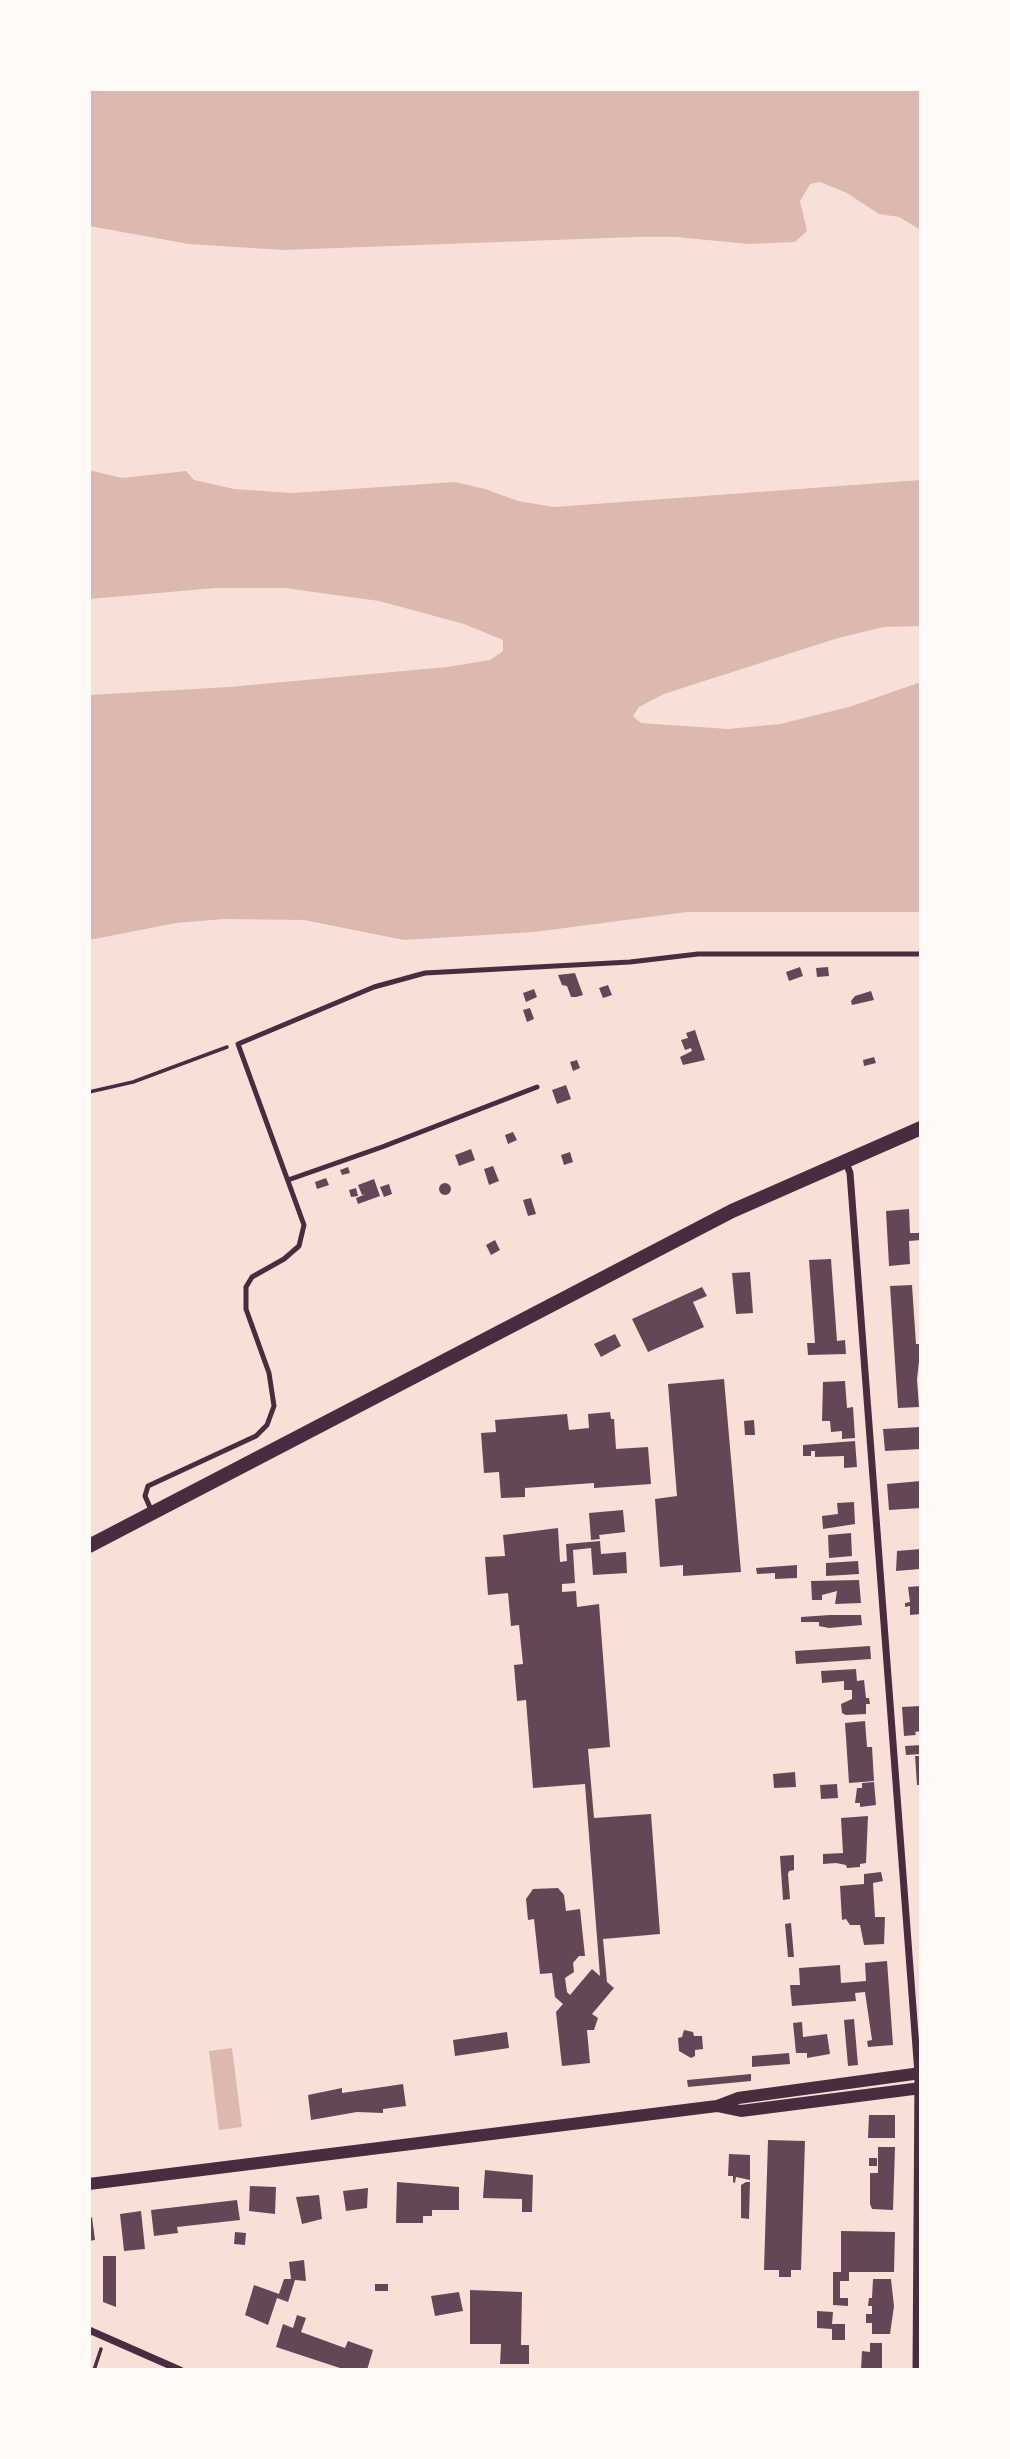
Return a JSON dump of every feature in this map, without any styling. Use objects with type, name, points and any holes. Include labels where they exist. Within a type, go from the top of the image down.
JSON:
[{"type":"main road","points":[[89,1546],[720,1217],[921,1128]]},
{"type":"street","points":[[845,1160],[851,1187],[919,2074],[916,2370]]},
{"type":"street","points":[[89,2184],[717,2106],[738,2098],[919,2074]]},
{"type":"street","points":[[717,2106],[741,2111],[919,2088]]},
{"type":"street","points":[[89,2330],[180,2370]]},
{"type":"lane","points":[[152,1512],[145,1496],[148,1486],[245,1443],[267,1425],[274,1406],[273,1391],[246,1309],[245,1297],[252,1277],[293,1252],[302,1239],[304,1224],[237,1044],[374,987],[425,973],[630,962],[698,954],[921,954]]},
{"type":"lane","points":[[288,1180],[537,1087]]},
{"type":"path","points":[[89,1092],[134,1082],[237,1044]]},
{"type":"path","points":[[93,2370],[106,2338]]},
{"type":"shaded area","points":[[89,89],[921,89],[921,230],[899,217],[879,214],[847,193],[820,182],[810,184],[800,201],[807,231],[795,242],[749,244],[676,237],[635,237],[283,250],[189,244],[89,226]]},
{"type":"shaded area","points":[[89,470],[122,478],[186,471],[194,480],[234,489],[292,493],[455,482],[518,501],[554,507],[921,480],[921,626],[884,627],[838,638],[664,694],[639,707],[633,716],[641,723],[728,729],[780,724],[849,707],[921,682],[921,912],[687,912],[534,932],[404,940],[304,920],[224,919],[176,923],[89,940],[89,695],[229,687],[447,667],[490,660],[503,651],[503,640],[464,624],[379,601],[285,588],[216,588],[89,599]]},
{"type":"shaded area","points":[[232,2048],[242,2127],[219,2130],[209,2051]]},
{"type":"building","points":[[800,967],[803,976],[789,981],[786,972]]},
{"type":"building","points":[[828,967],[829,976],[817,977],[816,968]]},
{"type":"building","points":[[575,973],[583,995],[571,997],[567,986],[562,985],[558,975]]},
{"type":"building","points":[[608,985],[612,995],[603,998],[599,988]]},
{"type":"building","points":[[534,989],[537,997],[526,1002],[523,993]]},
{"type":"building","points":[[871,991],[874,1000],[852,1005],[851,1001],[855,996]]},
{"type":"building","points":[[530,1008],[534,1019],[527,1022],[523,1010]]},
{"type":"building","points":[[695,1030],[705,1060],[683,1065],[680,1057],[692,1051],[691,1048],[685,1050],[681,1040],[688,1038],[686,1033]]},
{"type":"building","points":[[874,1057],[876,1063],[864,1066],[863,1060]]},
{"type":"building","points":[[577,1060],[580,1068],[573,1071],[570,1062]]},
{"type":"building","points":[[566,1085],[571,1099],[557,1104],[552,1090]]},
{"type":"building","points":[[513,1132],[517,1140],[508,1144],[505,1135]]},
{"type":"building","points":[[471,1149],[475,1160],[459,1166],[455,1155]]},
{"type":"building","points":[[570,1152],[573,1162],[564,1165],[561,1155]]},
{"type":"building","points":[[493,1166],[499,1181],[489,1185],[484,1169]]},
{"type":"building","points":[[348,1167],[350,1173],[342,1175],[340,1170]]},
{"type":"building","points":[[326,1178],[329,1185],[317,1189],[315,1182]]},
{"type":"building","points":[[374,1179],[380,1196],[358,1204],[356,1198],[366,1194],[362,1195],[358,1185]]},
{"type":"building","points":[[445,1183],[451,1189],[445,1195],[439,1189]]},
{"type":"building","points":[[389,1184],[392,1194],[384,1197],[380,1187]]},
{"type":"building","points":[[356,1188],[358,1196],[351,1197],[349,1190]]},
{"type":"building","points":[[531,1198],[536,1214],[528,1216],[523,1200]]},
{"type":"building","points":[[909,1209],[910,1233],[921,1233],[921,1240],[909,1241],[910,1264],[889,1266],[886,1211]]},
{"type":"building","points":[[495,1240],[500,1250],[491,1255],[486,1245]]},
{"type":"building","points":[[831,1259],[837,1341],[845,1340],[846,1354],[808,1355],[807,1343],[815,1343],[809,1260]]},
{"type":"building","points":[[750,1272],[753,1313],[736,1314],[732,1273]]},
{"type":"building","points":[[912,1285],[916,1344],[921,1344],[917,1379],[919,1407],[898,1408],[890,1286]]},
{"type":"building","points":[[702,1287],[707,1296],[693,1302],[704,1327],[648,1352],[632,1319]]},
{"type":"building","points":[[615,1334],[621,1346],[601,1357],[594,1344]]},
{"type":"building","points":[[724,1379],[741,1572],[683,1576],[683,1565],[660,1567],[655,1499],[677,1496],[668,1384]]},
{"type":"building","points":[[845,1381],[847,1408],[853,1407],[855,1438],[842,1439],[842,1431],[831,1432],[830,1421],[822,1421],[823,1382]]},
{"type":"building","points":[[610,1412],[611,1419],[614,1419],[616,1449],[648,1447],[651,1484],[594,1488],[594,1483],[525,1488],[525,1497],[501,1498],[499,1472],[484,1473],[481,1433],[496,1432],[495,1420],[567,1414],[569,1430],[589,1428],[588,1414]]},
{"type":"building","points":[[754,1420],[755,1435],[745,1435],[744,1421]]},
{"type":"building","points":[[921,1427],[921,1449],[885,1451],[883,1429]]},
{"type":"building","points":[[855,1441],[857,1467],[844,1468],[844,1456],[815,1457],[815,1451],[811,1451],[811,1456],[803,1456],[803,1445]]},
{"type":"building","points":[[921,1481],[921,1508],[889,1510],[887,1484]]},
{"type":"building","points":[[854,1502],[855,1524],[823,1529],[822,1516],[838,1514],[837,1503]]},
{"type":"building","points":[[623,1510],[625,1532],[599,1535],[600,1539],[591,1540],[589,1513]]},
{"type":"building","points":[[558,1528],[560,1562],[567,1561],[566,1544],[600,1541],[601,1554],[626,1552],[627,1573],[593,1575],[591,1548],[573,1550],[575,1583],[562,1584],[562,1592],[576,1591],[577,1607],[599,1604],[610,1747],[588,1749],[594,1818],[651,1814],[660,1934],[603,1939],[607,1982],[614,1988],[592,2014],[598,2018],[594,2030],[587,2030],[590,2063],[562,2066],[556,2012],[563,2004],[555,1997],[552,1973],[540,1974],[534,1919],[528,1920],[526,1899],[533,1889],[558,1888],[564,1895],[566,1911],[580,1909],[585,1956],[579,1956],[573,1963],[574,1972],[565,1978],[567,1992],[570,1995],[592,1969],[600,1976],[585,1784],[533,1788],[526,1700],[517,1701],[514,1665],[523,1664],[519,1625],[511,1626],[508,1593],[488,1595],[485,1557],[505,1556],[503,1535]]},
{"type":"building","points":[[851,1533],[852,1556],[829,1558],[828,1535]]},
{"type":"building","points":[[921,1549],[920,1569],[896,1571],[897,1551]]},
{"type":"building","points":[[858,1561],[859,1574],[826,1576],[826,1563]]},
{"type":"building","points":[[797,1565],[797,1578],[775,1579],[775,1573],[757,1574],[756,1568]]},
{"type":"building","points":[[859,1580],[861,1603],[835,1604],[837,1591],[822,1595],[822,1600],[812,1600],[811,1581]]},
{"type":"building","points":[[921,1586],[921,1614],[910,1615],[910,1606],[905,1607],[905,1603],[910,1602],[908,1587]]},
{"type":"building","points":[[861,1615],[862,1625],[829,1628],[819,1626],[819,1622],[801,1622],[801,1617]]},
{"type":"building","points":[[870,1646],[871,1659],[796,1664],[795,1651]]},
{"type":"building","points":[[856,1669],[857,1681],[864,1680],[866,1698],[869,1698],[870,1704],[866,1704],[866,1714],[846,1715],[842,1713],[841,1704],[852,1699],[852,1690],[844,1690],[844,1681],[822,1683],[821,1671]]},
{"type":"building","points":[[921,1706],[921,1731],[915,1732],[916,1735],[904,1736],[902,1707]]},
{"type":"building","points":[[865,1721],[867,1747],[872,1747],[874,1781],[849,1783],[845,1723]]},
{"type":"building","points":[[921,1745],[921,1754],[906,1755],[905,1746]]},
{"type":"building","points":[[915,1756],[921,1756],[921,1785],[917,1785]]},
{"type":"building","points":[[795,1772],[796,1787],[774,1788],[773,1774]]},
{"type":"building","points":[[874,1782],[876,1805],[860,1807],[860,1803],[855,1803],[857,1788],[862,1788],[862,1783]]},
{"type":"building","points":[[837,1784],[838,1798],[821,1799],[820,1785]]},
{"type":"building","points":[[868,1816],[866,1863],[860,1864],[860,1867],[847,1868],[846,1865],[836,1863],[823,1864],[823,1854],[843,1853],[841,1818]]},
{"type":"building","points":[[794,1855],[794,1870],[788,1874],[790,1899],[783,1900],[780,1856]]},
{"type":"building","points":[[881,1872],[883,1881],[873,1883],[875,1917],[885,1917],[884,1944],[864,1945],[860,1925],[850,1925],[846,1919],[842,1920],[840,1886],[864,1884],[864,1874]]},
{"type":"building","points":[[791,1923],[794,1957],[788,1957],[785,1924]]},
{"type":"building","points":[[887,1961],[893,2045],[868,2047],[867,2041],[872,2040],[865,1992],[855,1993],[856,2001],[792,2006],[790,1985],[800,1985],[799,1968],[840,1965],[841,1983],[866,1981],[865,1963]]},
{"type":"building","points":[[854,2019],[858,2065],[848,2066],[844,2020]]},
{"type":"building","points":[[802,2022],[803,2037],[827,2034],[830,2054],[807,2058],[807,2053],[796,2053],[793,2023]]},
{"type":"building","points":[[684,2030],[693,2032],[694,2036],[702,2036],[703,2049],[695,2050],[695,2056],[691,2058],[679,2051],[678,2038],[682,2037]]},
{"type":"building","points":[[507,2032],[509,2048],[455,2056],[453,2040]]},
{"type":"building","points":[[789,2053],[790,2064],[752,2067],[752,2056]]},
{"type":"building","points":[[751,2074],[751,2081],[688,2087],[687,2080]]},
{"type":"building","points":[[403,2084],[406,2106],[383,2109],[383,2113],[357,2112],[311,2120],[308,2095],[342,2088],[342,2093]]},
{"type":"building","points":[[869,2115],[895,2115],[895,2138],[868,2138]]},
{"type":"building","points":[[768,2140],[805,2141],[801,2270],[791,2270],[791,2277],[779,2277],[779,2270],[764,2270]]},
{"type":"building","points":[[878,2147],[895,2147],[893,2210],[872,2209],[870,2204],[870,2173],[878,2173]]},
{"type":"building","points":[[729,2154],[750,2155],[750,2180],[736,2177],[735,2183],[733,2176],[728,2176]]},
{"type":"building","points":[[869,2158],[877,2158],[877,2166],[869,2166]]},
{"type":"building","points":[[485,2170],[533,2175],[532,2212],[522,2212],[522,2199],[483,2198]]},
{"type":"building","points":[[397,2182],[459,2187],[459,2210],[432,2210],[432,2216],[423,2216],[423,2223],[396,2223]]},
{"type":"building","points":[[750,2182],[749,2219],[741,2218],[741,2185]]},
{"type":"building","points":[[250,2186],[276,2187],[275,2214],[249,2211]]},
{"type":"building","points":[[368,2188],[367,2208],[346,2211],[343,2191]]},
{"type":"building","points":[[319,2195],[322,2219],[302,2224],[296,2197]]},
{"type":"building","points":[[237,2200],[240,2220],[177,2227],[178,2233],[154,2236],[151,2210]]},
{"type":"building","points":[[141,2211],[145,2249],[124,2251],[120,2214]]},
{"type":"building","points":[[92,2217],[95,2240],[89,2241],[89,2218]]},
{"type":"building","points":[[841,2231],[895,2232],[894,2272],[849,2272],[849,2281],[840,2281],[840,2298],[848,2298],[848,2306],[833,2305],[833,2272],[841,2272]]},
{"type":"building","points":[[235,2232],[246,2233],[245,2245],[234,2244]]},
{"type":"building","points":[[103,2256],[116,2256],[116,2307],[103,2302]]},
{"type":"building","points":[[304,2260],[306,2281],[295,2280],[288,2302],[277,2298],[268,2325],[245,2315],[254,2285],[279,2294],[284,2279],[291,2279],[289,2262]]},
{"type":"building","points":[[873,2279],[891,2279],[894,2306],[890,2334],[872,2334],[872,2323],[866,2323],[866,2314],[872,2314],[872,2306],[868,2306],[869,2298],[872,2298]]},
{"type":"building","points":[[375,2284],[388,2284],[388,2291],[375,2291]]},
{"type":"building","points":[[470,2290],[522,2292],[521,2345],[529,2345],[529,2364],[500,2364],[501,2344],[470,2344]]},
{"type":"building","points":[[459,2292],[463,2311],[435,2316],[431,2296]]},
{"type":"building","points":[[817,2311],[833,2312],[832,2324],[845,2324],[845,2340],[832,2340],[832,2329],[817,2328]]},
{"type":"building","points":[[297,2315],[306,2318],[301,2332],[345,2348],[348,2341],[373,2350],[367,2370],[346,2370],[276,2347],[283,2324],[293,2328]]},
{"type":"building","points":[[870,2343],[882,2343],[882,2370],[861,2370],[862,2351],[870,2352]]}]
